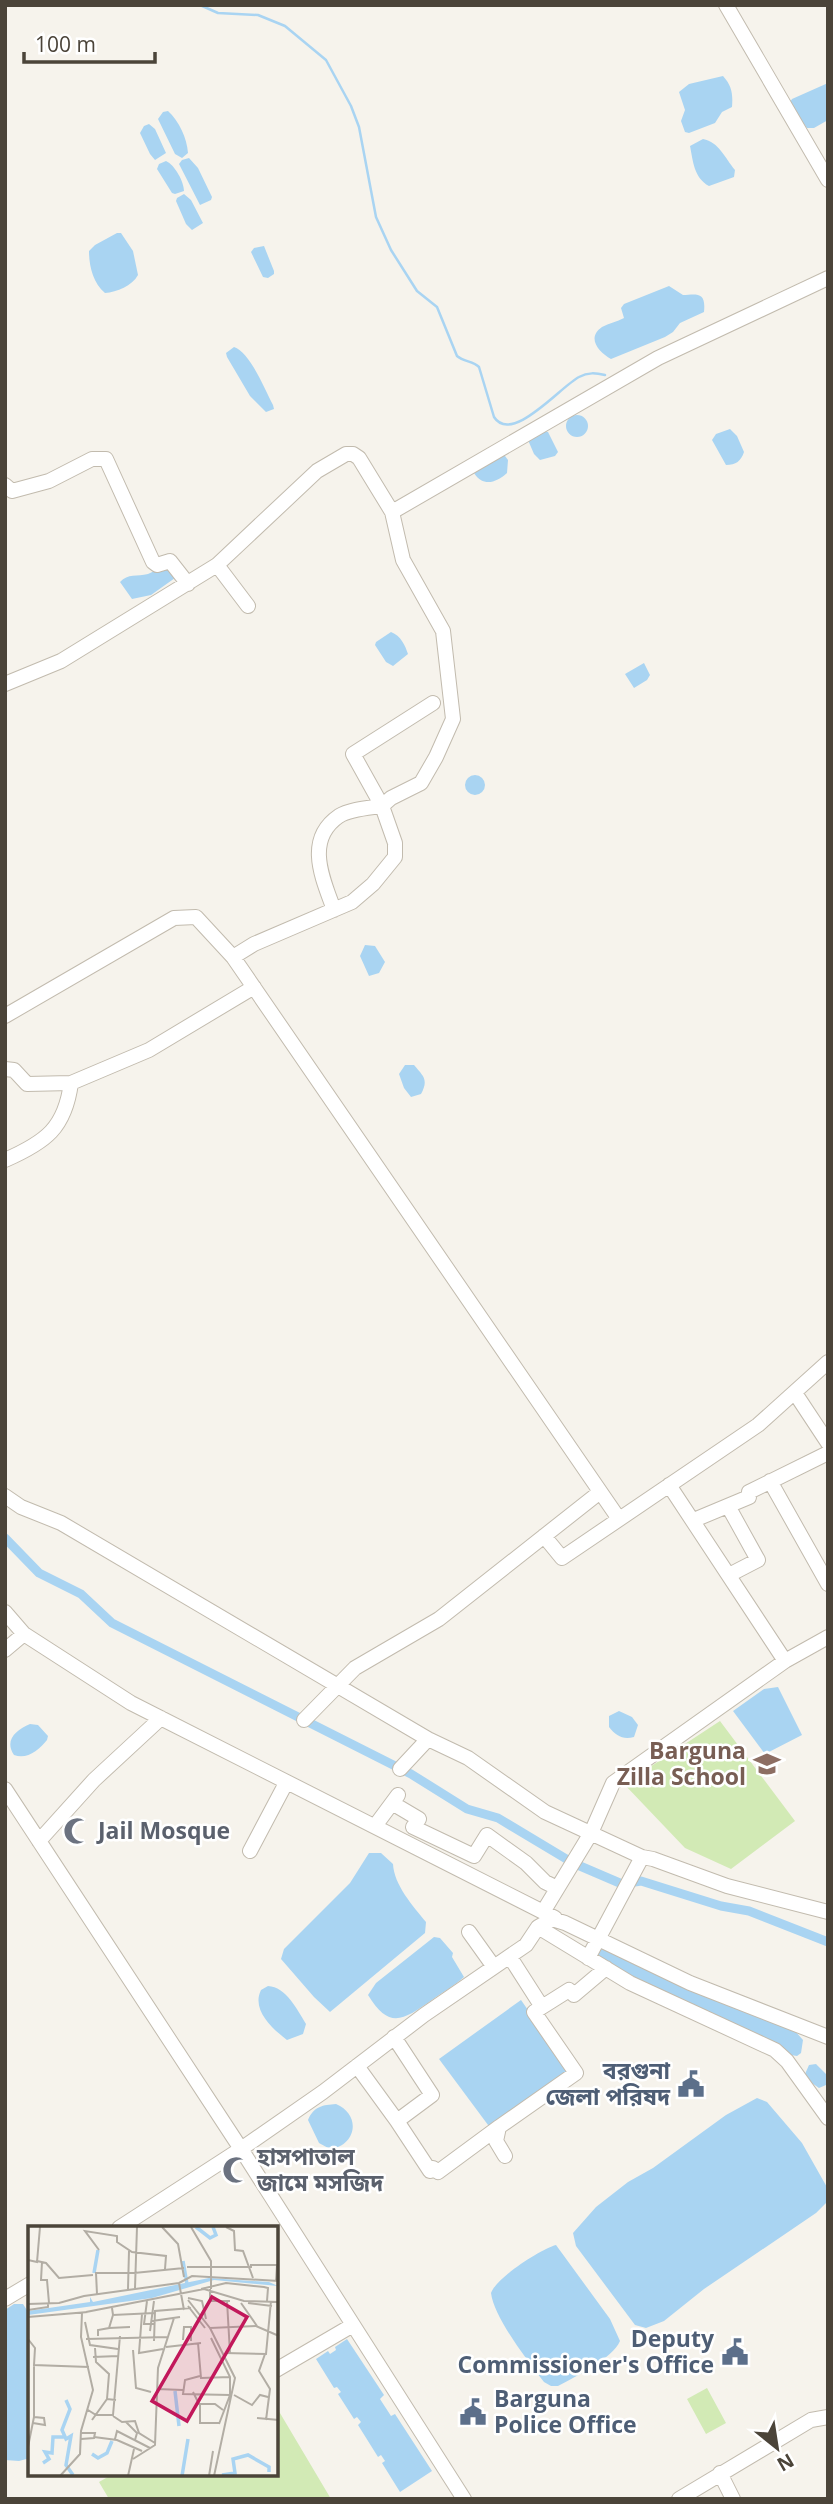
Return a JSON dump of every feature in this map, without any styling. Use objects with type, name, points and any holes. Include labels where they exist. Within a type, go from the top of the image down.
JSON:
[{"type":"street","points":[[726,5],[828,180]]},
{"type":"street","points":[[392,512],[658,358],[828,278]]},
{"type":"street","points":[[5,684],[61,661],[188,584],[217,565],[317,471],[346,454],[359,457],[392,512],[403,561],[443,631],[453,719],[436,758],[421,783],[391,798],[382,806],[341,814],[324,834],[317,848],[321,874],[334,910]]},
{"type":"street","points":[[5,485],[12,491],[49,481],[92,459],[106,459],[153,562],[157,565],[170,561],[188,584]]},
{"type":"street","points":[[217,565],[248,606]]},
{"type":"street","points":[[233,957],[292,927],[352,902],[373,884],[395,857],[395,843],[382,806],[354,754],[433,703]]},
{"type":"street","points":[[5,1016],[174,918],[197,917],[233,957],[619,1519]]},
{"type":"street","points":[[5,1069],[14,1070],[27,1084],[71,1083],[149,1050],[254,987]]},
{"type":"street","points":[[5,1160],[23,1152],[55,1130],[68,1105],[71,1083]]},
{"type":"street","points":[[544,1536],[562,1558],[758,1425],[828,1362]]},
{"type":"street","points":[[795,1393],[828,1443]]},
{"type":"street","points":[[694,1520],[749,1497],[749,1492],[828,1454]]},
{"type":"street","points":[[770,1481],[828,1584]]},
{"type":"street","points":[[669,1485],[785,1661]]},
{"type":"street","points":[[304,1720],[355,1668],[439,1619],[600,1492]]},
{"type":"street","points":[[5,1496],[21,1507],[61,1523],[428,1739],[468,1758],[545,1812],[642,1857],[727,1886],[828,1912]]},
{"type":"street","points":[[728,1506],[758,1560],[729,1576]]},
{"type":"street","points":[[5,1612],[24,1634],[131,1703],[555,1918],[690,1983],[828,2037]]},
{"type":"street","points":[[5,1650],[24,1634]]},
{"type":"street","points":[[555,1918],[557,1888],[591,1833],[613,1783],[785,1661],[828,1637]]},
{"type":"street","points":[[39,1841],[94,1780],[161,1718]]},
{"type":"street","points":[[400,1769],[428,1739]]},
{"type":"street","points":[[250,1851],[286,1783]]},
{"type":"street","points":[[5,1789],[242,2149],[464,2499]]},
{"type":"street","points":[[375,1826],[395,1799],[419,1819],[413,1827],[474,1856],[487,1835],[526,1863],[545,1882],[557,1888]]},
{"type":"street","points":[[587,1958],[642,1857]]},
{"type":"street","points":[[123,2226],[242,2149],[394,2037],[526,1945],[538,1927],[555,1918]]},
{"type":"street","points":[[538,1927],[631,1983],[775,2050],[787,2061],[828,2118]]},
{"type":"street","points":[[469,1932],[494,1968]]},
{"type":"street","points":[[509,1957],[542,2007]]},
{"type":"street","points":[[357,2066],[430,2171],[433,2168],[438,2172],[576,2073],[534,2012],[569,1990],[574,1995],[606,1968]]},
{"type":"street","points":[[394,2037],[432,2095],[397,2121]]},
{"type":"street","points":[[499,2127],[496,2141],[505,2156]]},
{"type":"street","points":[[5,2299],[28,2285]]},
{"type":"street","points":[[278,2369],[353,2325]]},
{"type":"street","points":[[679,2499],[811,2420],[828,2417]]},
{"type":"street","points":[[720,2473],[733,2499]]},
{"type":"green space","points":[[720,1721],[795,1821],[731,1869],[685,1848],[624,1784]]},
{"type":"green space","points":[[707,2388],[726,2423],[706,2434],[687,2399]]},
{"type":"green space","points":[[278,2410],[331,2499],[109,2499],[99,2482],[110,2476],[278,2476]]},
{"type":"water","points":[[723,76],[731,90],[732,107],[722,112],[715,123],[689,133],[685,132],[681,121],[685,110],[679,92],[689,84]]},
{"type":"water","points":[[828,83],[828,120],[814,128],[807,128],[789,104],[792,99]]},
{"type":"water","points":[[168,111],[179,125],[186,142],[188,153],[182,158],[175,154],[158,119],[163,112]]},
{"type":"water","points":[[149,124],[155,129],[166,153],[155,160],[140,133],[144,126]]},
{"type":"water","points":[[703,139],[713,143],[721,151],[735,170],[734,177],[709,186],[704,183],[695,169],[690,146]]},
{"type":"water","points":[[189,158],[198,168],[212,197],[200,205],[179,164]]},
{"type":"water","points":[[166,161],[178,174],[184,191],[172,193],[157,169],[159,164]]},
{"type":"water","points":[[184,194],[191,200],[203,223],[192,230],[186,224],[176,201]]},
{"type":"water","points":[[121,233],[133,251],[138,275],[124,288],[105,293],[92,274],[89,251]]},
{"type":"water","points":[[264,246],[274,271],[268,278],[263,277],[251,252],[254,248]]},
{"type":"water","points":[[669,286],[683,295],[700,296],[704,301],[704,312],[680,323],[665,337],[611,359],[602,353],[595,340],[597,331],[624,318],[621,308],[624,304]]},
{"type":"water","points":[[234,347],[246,356],[274,409],[266,412],[250,396],[227,357],[226,353]]},
{"type":"water","points":[[577,415],[585,418],[588,426],[585,434],[577,437],[569,434],[566,426],[569,418]]},
{"type":"water","points":[[730,429],[737,436],[744,452],[738,462],[726,465],[712,440],[716,434]]},
{"type":"water","points":[[544,431],[548,432],[558,452],[555,456],[540,460],[528,440]]},
{"type":"water","points":[[500,455],[508,460],[507,473],[498,479],[485,482],[474,473],[476,468]]},
{"type":"water","points":[[167,566],[175,578],[151,595],[132,599],[120,582],[129,576],[148,574]]},
{"type":"water","points":[[391,632],[400,638],[408,654],[393,666],[386,662],[375,645]]},
{"type":"water","points":[[644,663],[650,675],[634,688],[625,674]]},
{"type":"water","points":[[475,775],[482,778],[485,785],[482,792],[475,795],[468,792],[465,785],[468,778]]},
{"type":"water","points":[[365,945],[375,946],[385,962],[379,973],[369,976],[360,956]]},
{"type":"water","points":[[405,1065],[414,1065],[422,1075],[425,1085],[421,1094],[411,1097],[404,1088],[399,1074]]},
{"type":"water","points":[[778,1687],[802,1735],[765,1754],[733,1711],[764,1689]]},
{"type":"water","points":[[619,1711],[632,1717],[638,1725],[634,1737],[620,1736],[609,1727],[609,1716]]},
{"type":"water","points":[[30,1724],[38,1725],[48,1736],[47,1740],[32,1753],[14,1755],[10,1745],[13,1736]]},
{"type":"water","points":[[369,1853],[381,1853],[393,1864],[400,1887],[426,1922],[425,1933],[330,2012],[281,1959],[284,1949],[350,1883]]},
{"type":"water","points":[[434,1937],[440,1938],[453,1953],[452,1957],[464,1977],[405,2016],[398,2018],[383,2014],[368,1995],[376,1983]]},
{"type":"water","points":[[600,1949],[795,2031],[803,2040],[801,2053],[797,2056],[791,2055],[616,1969],[596,1953]]},
{"type":"water","points":[[268,1986],[280,1990],[295,2006],[306,2024],[303,2034],[287,2040],[265,2018],[259,2005],[259,1997],[261,1990]]},
{"type":"water","points":[[521,2000],[571,2072],[491,2129],[439,2059]]},
{"type":"water","points":[[816,2064],[827,2075],[826,2085],[819,2088],[809,2081],[805,2074],[809,2065]]},
{"type":"water","points":[[757,2098],[767,2102],[802,2143],[828,2189],[828,2201],[816,2213],[704,2289],[664,2321],[646,2328],[635,2325],[576,2246],[573,2233],[596,2207],[628,2182],[653,2168],[726,2115]]},
{"type":"water","points":[[336,2104],[350,2115],[352,2130],[346,2142],[330,2149],[319,2143],[308,2120],[319,2107]]},
{"type":"water","points":[[556,2245],[610,2319],[620,2341],[610,2354],[593,2366],[558,2386],[551,2386],[544,2382],[513,2339],[498,2314],[491,2293],[501,2280],[520,2265]]},
{"type":"water","points":[[14,2304],[23,2304],[28,2312],[28,2459],[19,2461],[5,2460],[5,2310]]},
{"type":"water","points":[[347,2339],[384,2395],[380,2399],[391,2416],[395,2414],[432,2471],[400,2492],[382,2463],[385,2461],[381,2455],[378,2457],[358,2425],[361,2422],[357,2417],[354,2419],[338,2394],[341,2392],[337,2387],[334,2388],[316,2359],[328,2351],[330,2354]]},
{"type":"waterway","points":[[200,5],[218,13],[258,15],[285,26],[326,60],[351,106],[359,127],[376,217],[391,250],[417,291],[437,307],[457,356],[479,367],[494,417],[502,424],[512,424],[536,411],[579,377],[592,373],[605,375]]},
{"type":"waterway","points":[[5,1538],[39,1573],[81,1594],[112,1623],[411,1774],[467,1809],[498,1818],[573,1863],[622,1884],[641,1881],[721,1906],[749,1911],[828,1942]]},
{"type":"place","name":"Barguna Zilla School","points":[[767,1764]]},
{"type":"place","name":"Jail Mosque","points":[[77,1831]]},
{"type":"place","name":"বরগুনা জেলা পরিষদ","points":[[691,2084]]},
{"type":"place","name":"হাসপাতাল জামে মসজিদ","points":[[236,2170]]},
{"type":"place","name":"Deputy Commissioner's Office","points":[[735,2352]]},
{"type":"place","name":"Barguna Police Office","points":[[473,2412]]}]
